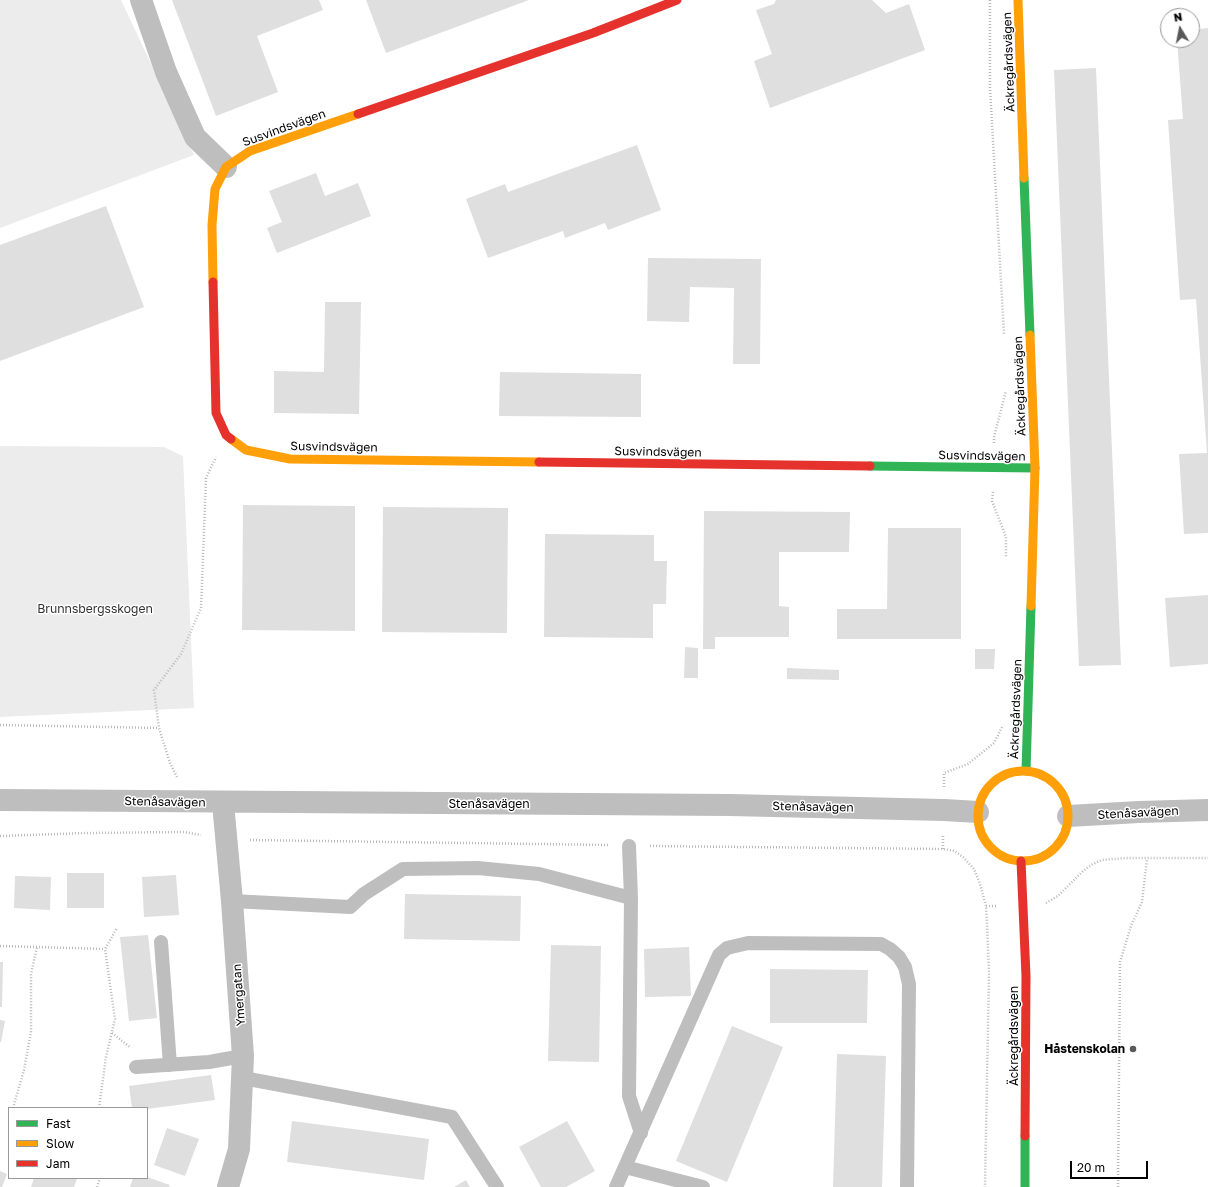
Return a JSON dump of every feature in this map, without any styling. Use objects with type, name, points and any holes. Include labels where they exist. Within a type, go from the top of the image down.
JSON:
[{"type":"street","points":[[141,0],[166,72],[195,137],[226,167]]},
{"type":"street","name":"Susvindsvägen","points":[[677,0],[592,34],[250,150],[226,167],[215,189],[212,225],[216,413],[226,435],[246,450],[290,459],[1035,468]]},
{"type":"street","name":"Äckregårdsvägen","points":[[1018,0],[1035,468],[1026,771]]},
{"type":"street","name":"Äckregårdsvägen","points":[[1026,771],[1035,772],[1044,776],[1059,789],[1064,797],[1068,816],[1064,834],[1054,849],[1039,858],[1021,860],[1004,857],[989,846],[980,830],[978,812],[984,793],[997,779],[1006,774],[1026,771]]},
{"type":"street","name":"Stenåsavägen","points":[[0,800],[730,805],[978,812]]},
{"type":"street","name":"Ymergatan","points":[[223,802],[232,901],[243,1056],[239,1149],[228,1187]]},
{"type":"street","name":"Stenåsavägen","points":[[1068,816],[1208,810]]},
{"type":"street","name":"Äckregårdsvägen","points":[[1021,860],[1026,976],[1025,1187]]},
{"type":"lane","points":[[629,846],[631,898],[629,1096],[640,1133]]},
{"type":"lane","points":[[232,901],[350,907],[364,894],[403,869],[478,868],[539,874],[631,898]]},
{"type":"lane","points":[[161,942],[170,1065]]},
{"type":"lane","points":[[616,1187],[719,955],[727,948],[748,943],[881,944],[890,948],[905,966],[909,984],[907,1187]]},
{"type":"lane","points":[[136,1068],[210,1062],[243,1056]]},
{"type":"lane","points":[[243,1078],[452,1117],[497,1187]]},
{"type":"lane","points":[[625,1167],[703,1187]]},
{"type":"path","points":[[990,0],[990,88],[1004,335]]},
{"type":"path","points":[[1006,560],[1006,537],[992,500],[994,437],[1007,390]]},
{"type":"path","points":[[184,802],[183,787],[170,763],[159,728],[154,690],[181,654],[201,608],[206,478],[226,435]]},
{"type":"path","points":[[943,849],[944,773],[968,764],[994,743],[1003,721]]},
{"type":"path","points":[[0,725],[159,728]]},
{"type":"path","points":[[986,906],[1045,904],[1058,896],[1082,871],[1102,860],[1126,858],[1208,858]]},
{"type":"path","points":[[1118,1187],[1120,962],[1131,926],[1142,902],[1147,859]]},
{"type":"path","points":[[99,1107],[106,1057],[115,1019],[105,949],[116,928]]},
{"type":"path","points":[[0,946],[105,949]]},
{"type":"path","points":[[13,1107],[24,1070],[31,1032],[31,974],[37,947]]},
{"type":"green space","points":[[0,0],[121,0],[194,155],[0,228]]},
{"type":"green space","name":"Brunnsbergsskogen","points":[[0,446],[164,447],[183,456],[194,708],[0,717]]},
{"type":"building","points":[[172,0],[319,0],[323,10],[257,36],[278,92],[216,116]]},
{"type":"building","points":[[366,0],[529,0],[386,53]]},
{"type":"building","points":[[776,0],[872,0],[886,13],[909,4],[925,50],[770,108],[754,61],[772,54],[756,10],[774,4]]},
{"type":"building","points":[[1208,28],[1208,533],[1184,534],[1179,454],[1207,453],[1196,299],[1180,300],[1168,120],[1183,119],[1178,48],[1200,48],[1200,29]]},
{"type":"building","points":[[1096,68],[1121,665],[1079,666],[1054,70]]},
{"type":"building","points":[[637,145],[661,210],[608,230],[605,223],[565,238],[563,231],[488,258],[466,199],[505,184],[508,192]]},
{"type":"building","points":[[316,173],[325,196],[358,183],[371,216],[277,253],[267,228],[282,222],[269,191]]},
{"type":"building","points":[[106,206],[144,307],[0,361],[0,245]]},
{"type":"building","points":[[648,258],[761,259],[760,364],[733,364],[734,288],[690,287],[689,322],[647,321]]},
{"type":"building","points":[[325,302],[361,302],[359,414],[274,413],[274,371],[324,372]]},
{"type":"building","points":[[500,372],[641,374],[641,417],[499,416]]},
{"type":"building","points":[[243,505],[355,506],[355,631],[242,630]]},
{"type":"building","points":[[383,507],[508,508],[507,633],[382,632]]},
{"type":"building","points":[[704,511],[850,512],[849,552],[779,552],[779,606],[789,607],[789,637],[715,637],[715,649],[703,649]]},
{"type":"building","points":[[888,528],[961,528],[961,639],[837,639],[837,609],[887,609]]},
{"type":"building","points":[[545,534],[654,535],[654,561],[667,561],[666,604],[653,604],[653,638],[544,637]]},
{"type":"building","points":[[1208,595],[1208,664],[1170,667],[1165,598]]},
{"type":"building","points":[[685,647],[698,648],[698,678],[684,678]]},
{"type":"building","points":[[975,649],[995,649],[994,669],[975,669]]},
{"type":"building","points":[[787,668],[839,670],[839,680],[787,679]]},
{"type":"building","points":[[67,873],[104,873],[104,908],[67,908]]},
{"type":"building","points":[[176,875],[179,915],[144,917],[142,877]]},
{"type":"building","points":[[15,876],[51,877],[50,910],[14,908]]},
{"type":"building","points":[[405,894],[521,896],[520,941],[404,939]]},
{"type":"building","points":[[148,935],[157,1018],[129,1021],[120,937]]},
{"type":"building","points":[[551,945],[601,946],[599,1062],[548,1061]]},
{"type":"building","points":[[689,947],[691,996],[645,997],[644,949]]},
{"type":"building","points":[[0,962],[3,962],[2,1007],[0,1007]]},
{"type":"building","points":[[770,969],[868,970],[867,1023],[770,1023]]},
{"type":"building","points":[[0,1020],[5,1021],[1,1042],[0,1042]]},
{"type":"building","points":[[732,1026],[783,1047],[727,1182],[676,1161]]},
{"type":"building","points":[[837,1054],[886,1056],[882,1187],[833,1187]]},
{"type":"building","points":[[211,1075],[215,1100],[148,1109],[148,1107],[132,1107],[129,1086]]},
{"type":"building","points":[[292,1121],[429,1139],[424,1180],[287,1162]]},
{"type":"building","points":[[567,1121],[595,1171],[566,1187],[541,1187],[519,1147]]},
{"type":"building","points":[[167,1128],[199,1139],[185,1176],[154,1165]]},
{"type":"building","points":[[0,1171],[7,1174],[2,1187],[0,1187]]},
{"type":"building","points":[[148,1177],[170,1185],[169,1187],[130,1187],[133,1179],[148,1179]]},
{"type":"building","points":[[34,1179],[77,1179],[74,1187],[31,1187]]},
{"type":"building","points":[[466,1180],[470,1187],[454,1187]]},
{"type":"traffic: fast","points":[[1024,178],[1030,335]]},
{"type":"traffic: fast","points":[[870,466],[1035,468]]},
{"type":"traffic: fast","points":[[1026,771],[1031,606]]},
{"type":"traffic: fast","points":[[1025,1136],[1025,1187]]},
{"type":"traffic: slow","points":[[1018,0],[1024,178]]},
{"type":"traffic: slow","points":[[213,282],[212,225],[215,189],[226,167],[250,151],[358,114]]},
{"type":"traffic: slow","points":[[1030,335],[1035,468],[1031,606]]},
{"type":"traffic: slow","points":[[231,439],[246,450],[290,459],[539,462]]},
{"type":"traffic: slow","points":[[1023,771],[1040,775],[1055,784],[1064,799],[1068,816],[1064,833],[1055,848],[1040,857],[1023,861],[1006,857],[991,848],[982,833],[978,816],[982,799],[991,784],[1006,775],[1023,771]]},
{"type":"traffic: jam","points":[[358,114],[593,33],[677,0]]},
{"type":"traffic: jam","points":[[213,282],[216,413],[226,435],[231,439]]},
{"type":"traffic: jam","points":[[539,462],[870,466]]},
{"type":"traffic: jam","points":[[1021,861],[1026,976],[1025,1136]]},
{"type":"place","name":"Håstenskolan","points":[[1133,1049]]}]
